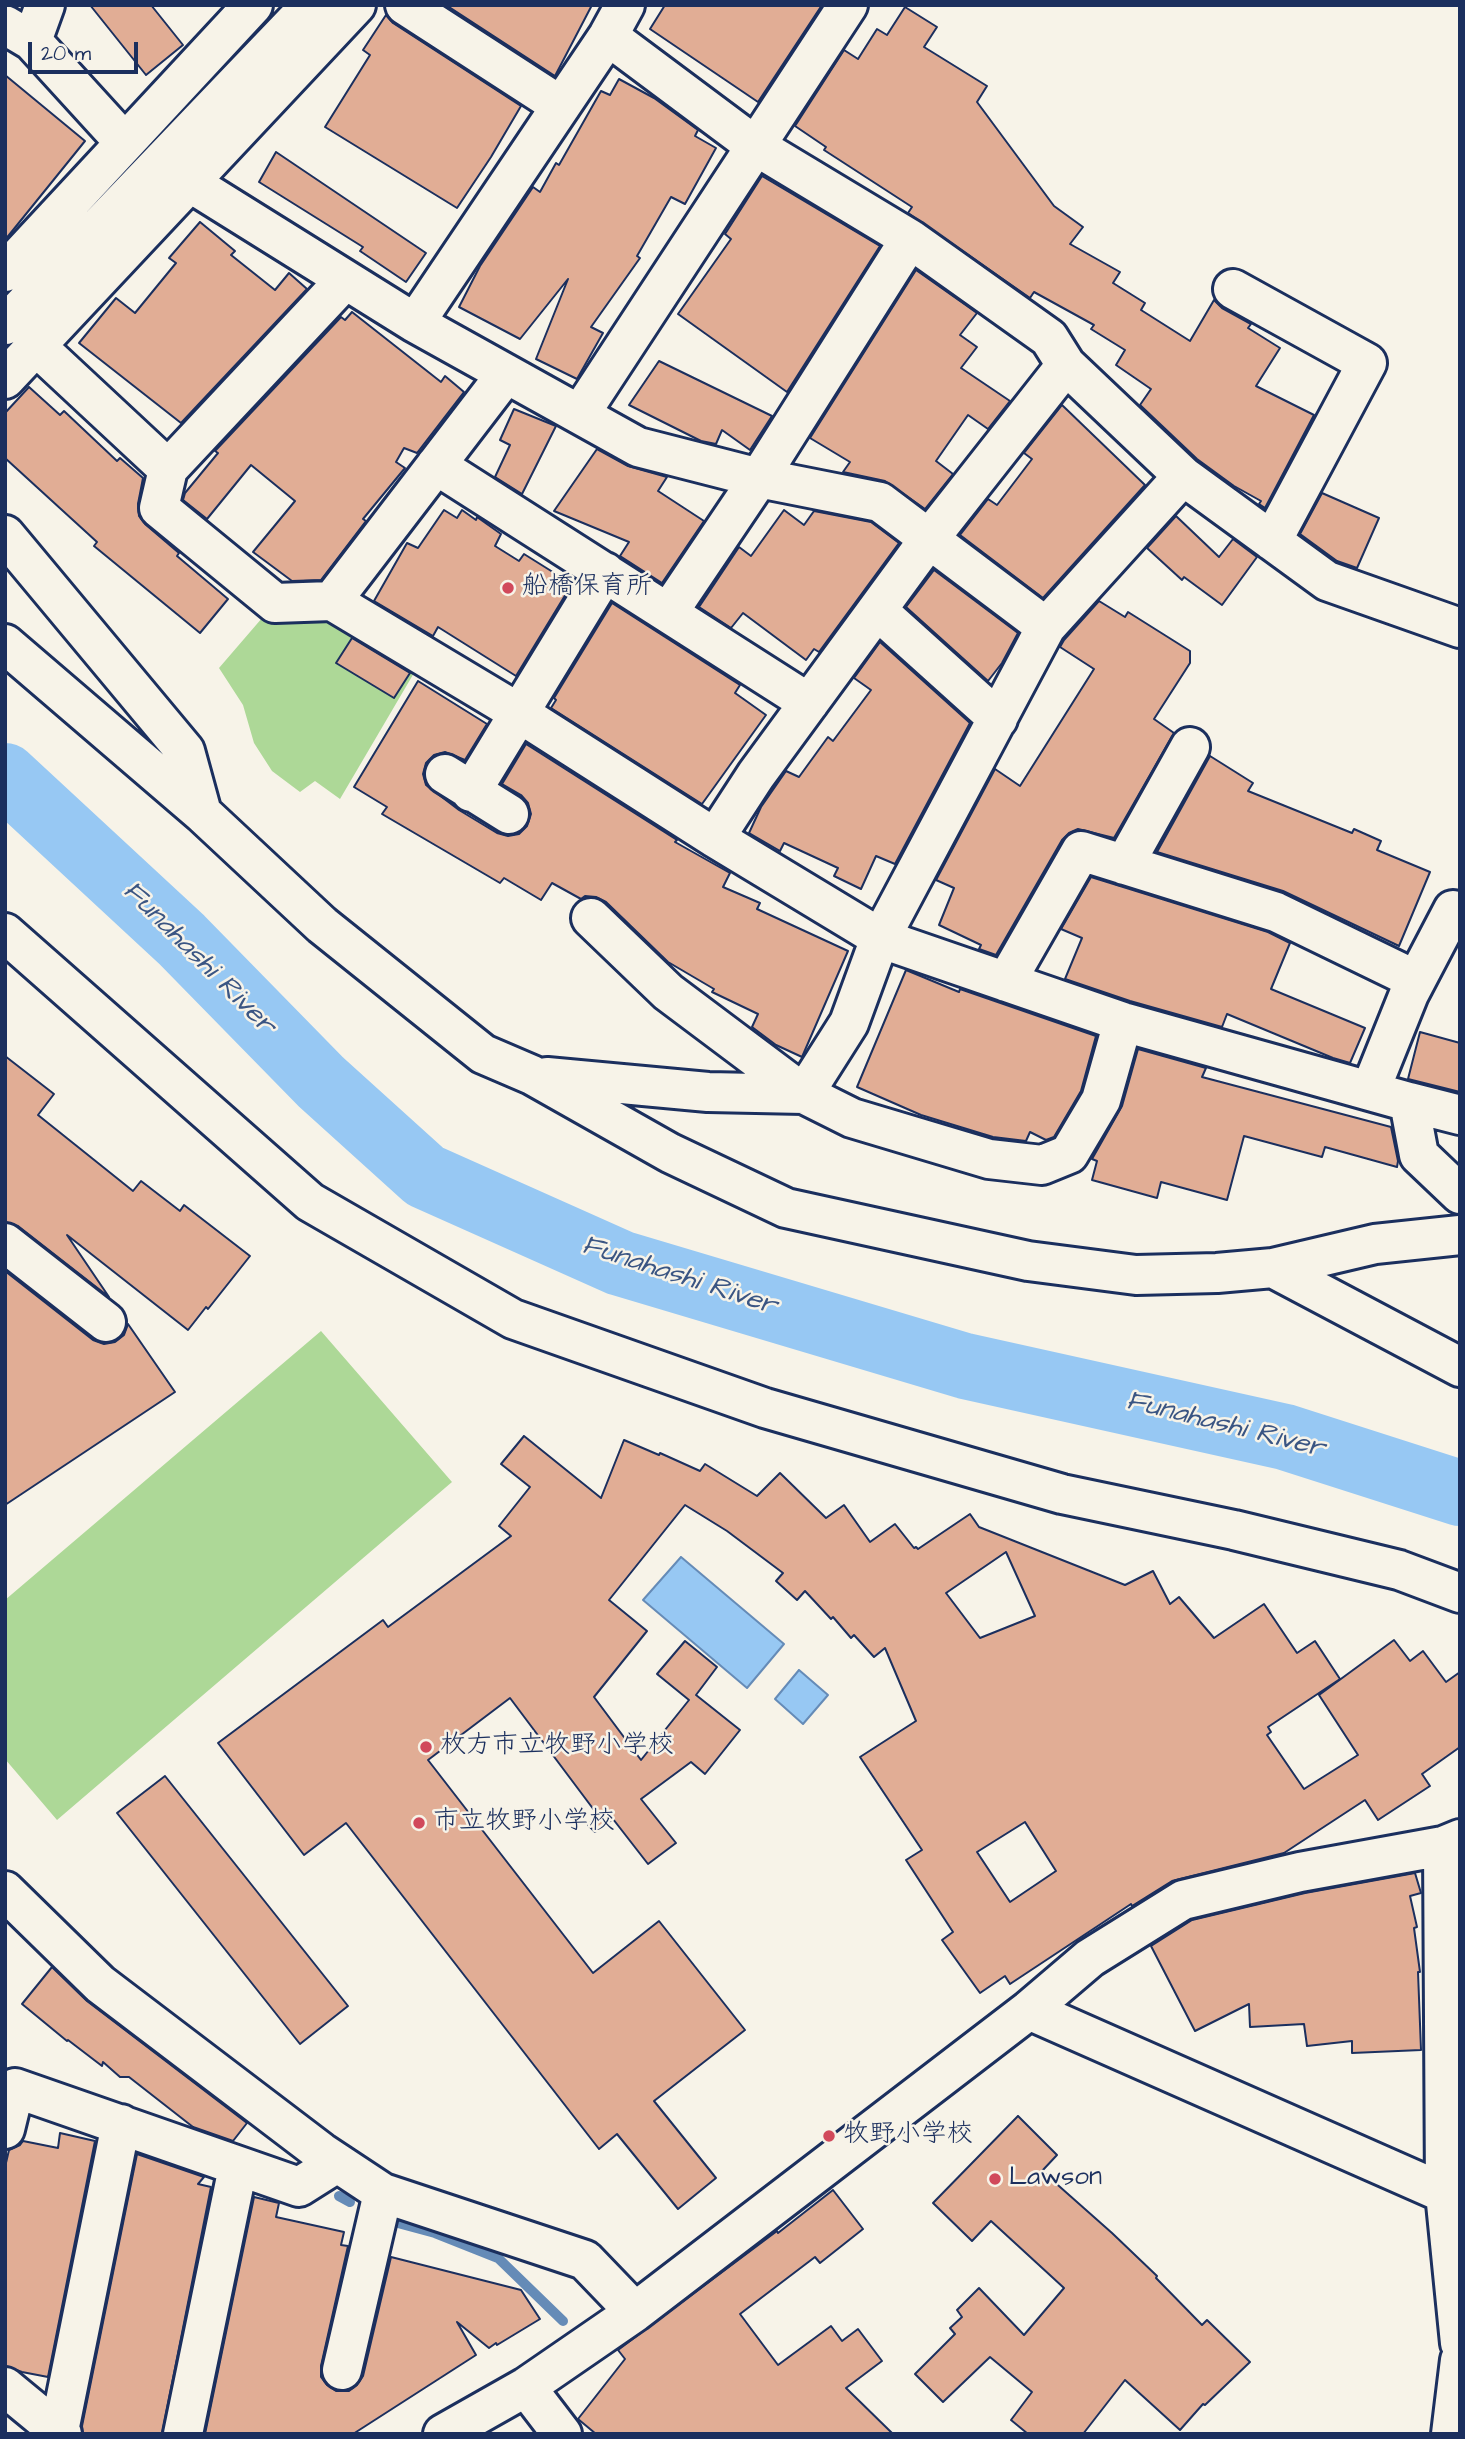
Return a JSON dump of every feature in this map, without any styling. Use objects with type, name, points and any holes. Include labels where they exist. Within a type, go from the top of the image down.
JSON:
[{"type":"street","points":[[45,5],[19,33],[125,144]]},
{"type":"street","points":[[5,272],[253,5]]},
{"type":"street","points":[[5,379],[21,336],[311,5]]},
{"type":"street","points":[[21,336],[189,182],[356,5]]},
{"type":"street","points":[[405,5],[561,106]]},
{"type":"street","points":[[580,414],[848,5]]},
{"type":"street","points":[[415,323],[617,21],[754,145],[910,239],[1049,338],[1066,365],[1183,476],[1327,581],[1460,628]]},
{"type":"street","points":[[189,182],[415,323],[638,447],[759,478],[880,502],[1046,627]]},
{"type":"street","points":[[668,613],[759,478],[910,239]]},
{"type":"street","points":[[345,280],[168,469],[159,508],[275,603],[332,601],[519,713],[715,838],[882,939],[1123,1022],[1460,1115]]},
{"type":"street","points":[[1233,289],[1367,363],[1272,541]]},
{"type":"street","points":[[21,336],[168,469]]},
{"type":"street","points":[[715,838],[757,775],[929,539],[1066,365]]},
{"type":"street","points":[[332,601],[506,374]]},
{"type":"street","points":[[436,465],[809,703]]},
{"type":"street","points":[[804,1094],[849,1023],[879,941],[1046,627],[1183,476]]},
{"type":"street","points":[[5,535],[185,751],[202,813]]},
{"type":"street","points":[[509,814],[458,783],[519,713],[605,572]]},
{"type":"street","points":[[877,610],[998,719]]},
{"type":"street","points":[[5,644],[202,813],[322,925],[483,1054],[533,1075],[670,1153],[786,1208],[1028,1261],[1122,1273],[1217,1273],[1273,1268],[1375,1244],[1460,1235]]},
{"type":"street","points":[[1124,865],[1189,747]]},
{"type":"street","points":[[1006,982],[1081,851],[1276,912],[1416,980]]},
{"type":"street","points":[[1370,1091],[1416,980],[1453,910],[1460,912]]},
{"type":"street","points":[[591,918],[668,992],[804,1094],[852,1118],[989,1158],[1042,1165],[1069,1154],[1101,1100],[1123,1022]]},
{"type":"street","points":[[5,933],[310,1202],[513,1319],[765,1408],[1037,1487],[1234,1530],[1399,1570],[1460,1593]]},
{"type":"street","points":[[533,1075],[708,1092],[804,1094]]},
{"type":"street","points":[[1409,1102],[1419,1155],[1460,1194]]},
{"type":"street","points":[[5,1243],[106,1322]]},
{"type":"street","points":[[1273,1268],[1460,1367]]},
{"type":"street","points":[[443,2434],[526,2387],[635,2312],[1029,2010],[1090,1958],[1183,1900],[1300,1872],[1452,1842],[1452,2197],[1460,2343]]},
{"type":"street","points":[[5,1891],[100,1984],[337,2163],[383,2193],[585,2260],[635,2312]]},
{"type":"street","points":[[1029,2010],[1452,2197]]},
{"type":"street","points":[[5,2129],[15,2088],[299,2187],[337,2163]]},
{"type":"street","points":[[5,2387],[61,2432],[121,2124]]},
{"type":"street","points":[[183,2434],[238,2167]]},
{"type":"street","points":[[342,2370],[383,2193]]},
{"type":"street","points":[[1451,2434],[1460,2360]]},
{"type":"street","points":[[526,2387],[562,2434]]},
{"type":"green space","points":[[332,601],[424,656],[340,799],[315,781],[300,792],[272,771],[254,743],[243,705],[219,668],[275,603]]},
{"type":"green space","points":[[321,1331],[452,1482],[57,1820],[5,1759],[5,1600]]},
{"type":"water","points":[[681,1557],[784,1644],[747,1688],[643,1600]]},
{"type":"water","points":[[799,1670],[828,1695],[803,1724],[775,1699]]},
{"type":"building","points":[[90,5],[151,5],[183,45],[146,75]]},
{"type":"building","points":[[446,5],[592,5],[555,76]]},
{"type":"building","points":[[665,5],[822,5],[758,102],[650,29]]},
{"type":"building","points":[[905,7],[937,27],[924,47],[987,86],[977,102],[1054,206],[1083,227],[1070,244],[1120,272],[1113,283],[1145,303],[1141,310],[1190,341],[1214,300],[1222,308],[1251,324],[1248,328],[1280,348],[1256,386],[1314,415],[1265,508],[1259,504],[1261,501],[1234,486],[1197,459],[1140,405],[1151,389],[1116,365],[1125,350],[1091,329],[1094,325],[1034,292],[1030,298],[908,213],[912,207],[824,150],[826,147],[795,126],[844,50],[858,59],[877,29],[887,35]]},
{"type":"building","points":[[386,15],[393,23],[521,106],[457,208],[325,127],[370,55],[363,50]]},
{"type":"building","points":[[5,75],[85,141],[5,240]]},
{"type":"building","points":[[619,79],[654,98],[698,130],[695,136],[716,148],[685,204],[671,197],[637,256],[640,258],[591,327],[603,333],[577,379],[536,359],[568,279],[520,339],[459,307],[480,266],[533,187],[540,192],[556,163],[559,165],[601,91],[610,95]]},
{"type":"building","points":[[276,152],[426,253],[406,282],[360,251],[363,247],[259,182]]},
{"type":"building","points":[[762,176],[880,246],[787,392],[678,314],[731,239],[725,234]]},
{"type":"building","points":[[200,222],[235,251],[231,255],[275,290],[289,273],[307,289],[181,423],[79,343],[116,298],[135,313],[176,263],[169,258]]},
{"type":"building","points":[[916,270],[977,313],[960,335],[977,347],[961,368],[1010,401],[988,429],[968,415],[936,461],[953,474],[925,509],[885,481],[843,472],[850,462],[810,438]]},
{"type":"building","points":[[352,312],[441,382],[445,376],[464,392],[417,453],[404,448],[396,462],[405,468],[363,519],[366,521],[321,580],[292,581],[253,552],[295,501],[251,465],[207,519],[183,500],[185,493],[218,453],[215,451],[341,317],[345,320]]},
{"type":"building","points":[[659,361],[772,416],[750,450],[722,430],[716,444],[701,441],[629,405]]},
{"type":"building","points":[[29,387],[60,415],[64,411],[117,461],[120,458],[143,478],[138,504],[139,516],[179,553],[177,556],[228,599],[200,633],[94,546],[97,542],[5,458],[5,413]]},
{"type":"building","points":[[1062,405],[1145,485],[1043,598],[960,535],[988,499],[997,505],[1032,459],[1024,453]]},
{"type":"building","points":[[514,409],[556,426],[522,494],[495,477],[510,445],[500,440]]},
{"type":"building","points":[[597,449],[628,466],[667,477],[658,491],[704,521],[662,583],[620,556],[629,542],[554,511]]},
{"type":"building","points":[[1322,493],[1379,518],[1357,568],[1337,561],[1300,534]]},
{"type":"building","points":[[444,510],[457,518],[462,510],[476,520],[477,517],[501,534],[495,546],[519,561],[524,554],[572,584],[516,676],[438,627],[433,636],[374,601],[407,543],[418,548]]},
{"type":"building","points":[[784,510],[804,525],[814,511],[871,522],[899,543],[819,652],[814,649],[806,660],[743,613],[731,628],[699,607],[739,547],[751,556]]},
{"type":"building","points":[[1176,516],[1219,557],[1233,539],[1257,557],[1222,605],[1184,577],[1182,580],[1147,548]]},
{"type":"building","points":[[934,570],[1018,633],[1002,663],[988,681],[906,607]]},
{"type":"building","points":[[1099,601],[1125,617],[1128,612],[1190,651],[1190,663],[1154,719],[1174,733],[1114,838],[1078,829],[1062,840],[996,955],[979,949],[981,945],[939,925],[954,888],[936,880],[995,769],[1020,786],[1094,669],[1060,647]]},
{"type":"building","points":[[612,603],[740,685],[735,693],[766,715],[702,804],[551,708],[556,700],[554,698]]},
{"type":"building","points":[[352,638],[410,673],[394,698],[336,663]]},
{"type":"building","points":[[880,642],[970,723],[895,864],[876,856],[861,889],[834,876],[838,868],[784,843],[780,851],[749,833],[761,807],[786,771],[799,777],[828,737],[833,741],[871,690],[854,678]]},
{"type":"building","points":[[418,681],[487,724],[465,760],[445,752],[434,755],[426,763],[423,774],[426,785],[459,810],[497,833],[508,836],[519,834],[527,826],[531,814],[528,803],[521,795],[502,784],[526,744],[677,840],[675,842],[730,873],[723,887],[760,903],[757,909],[848,951],[802,1057],[776,1045],[752,1027],[758,1014],[712,992],[714,989],[668,962],[606,902],[596,897],[585,896],[581,899],[552,883],[541,900],[504,878],[500,883],[382,814],[387,807],[354,787]]},
{"type":"building","points":[[1210,756],[1253,783],[1248,791],[1352,833],[1354,829],[1381,841],[1377,850],[1430,872],[1399,946],[1283,891],[1157,852]]},
{"type":"building","points":[[1091,877],[1268,932],[1290,943],[1271,989],[1365,1028],[1350,1063],[1227,1014],[1222,1027],[1065,979],[1082,938],[1061,929]]},
{"type":"building","points":[[906,970],[959,992],[960,989],[1096,1036],[1081,1091],[1054,1137],[1046,1140],[1030,1132],[1026,1141],[993,1137],[921,1115],[857,1087]]},
{"type":"building","points":[[1420,1032],[1460,1043],[1460,1092],[1408,1079]]},
{"type":"building","points":[[1138,1049],[1206,1068],[1202,1077],[1391,1127],[1397,1167],[1325,1147],[1322,1157],[1244,1136],[1227,1200],[1161,1182],[1157,1198],[1092,1180],[1097,1161],[1092,1159],[1122,1106]]},
{"type":"building","points":[[5,1056],[54,1094],[38,1115],[133,1191],[141,1181],[180,1211],[184,1205],[250,1256],[188,1330],[67,1235],[109,1297],[18,1226],[5,1222]]},
{"type":"building","points":[[5,1271],[93,1340],[104,1344],[115,1342],[124,1335],[128,1324],[175,1392],[5,1505]]},
{"type":"building","points":[[524,1436],[601,1498],[624,1440],[700,1471],[705,1464],[757,1496],[780,1473],[826,1518],[844,1505],[870,1542],[895,1524],[914,1548],[918,1549],[970,1514],[979,1527],[1125,1585],[1153,1571],[1170,1604],[1179,1597],[1214,1638],[1264,1604],[1297,1653],[1315,1641],[1340,1679],[1268,1727],[1271,1732],[1267,1735],[1304,1789],[1358,1755],[1319,1695],[1394,1640],[1410,1661],[1423,1651],[1446,1682],[1460,1672],[1460,1747],[1422,1774],[1430,1786],[1378,1820],[1365,1800],[1284,1853],[1172,1881],[1132,1906],[1131,1904],[1010,1984],[1005,1976],[980,1993],[942,1940],[953,1932],[906,1860],[922,1850],[860,1757],[916,1721],[885,1648],[874,1657],[854,1635],[851,1638],[833,1617],[831,1619],[805,1591],[797,1600],[776,1581],[783,1573],[727,1531],[685,1505],[609,1600],[647,1631],[594,1697],[641,1760],[689,1700],[657,1674],[685,1641],[717,1667],[696,1695],[740,1730],[705,1774],[691,1762],[641,1799],[676,1843],[648,1864],[613,1819],[595,1832],[588,1825],[597,1814],[510,1698],[428,1760],[593,1973],[659,1921],[745,2030],[654,2101],[716,2178],[678,2209],[617,2134],[599,2149],[346,1823],[304,1855],[218,1743],[383,1620],[388,1627],[511,1536],[499,1526],[530,1487],[501,1464]],"holes":[[[1006,1552],[1035,1616],[980,1638],[946,1593]],[[1025,1822],[1056,1871],[1010,1902],[977,1852]]]},
{"type":"building","points":[[165,1776],[348,2006],[300,2044],[117,1813]]},
{"type":"building","points":[[1415,1873],[1421,1893],[1410,1896],[1417,1927],[1414,1928],[1420,1972],[1421,2050],[1352,2053],[1352,2041],[1307,2046],[1304,2024],[1250,2027],[1249,2004],[1195,2031],[1151,1946],[1192,1920],[1305,1893]]},
{"type":"building","points":[[52,1967],[87,2001],[247,2123],[233,2141],[193,2127],[129,2077],[120,2077],[103,2062],[102,2066],[67,2041],[22,2004]]},
{"type":"building","points":[[1018,2116],[1057,2155],[1042,2171],[1157,2276],[1202,2325],[1207,2320],[1250,2362],[1203,2404],[1180,2430],[1125,2380],[1083,2434],[1028,2434],[1011,2420],[1032,2392],[990,2357],[943,2402],[915,2374],[955,2334],[950,2328],[962,2317],[957,2310],[979,2288],[1024,2335],[1064,2288],[991,2221],[972,2241],[933,2203]]},
{"type":"building","points":[[60,2133],[95,2141],[48,2377],[5,2366],[5,2167],[9,2150],[23,2141],[58,2148]]},
{"type":"building","points":[[137,2154],[204,2177],[198,2184],[211,2187],[162,2434],[83,2434],[82,2426]]},
{"type":"building","points":[[833,2190],[863,2229],[820,2263],[815,2257],[740,2314],[778,2365],[831,2326],[842,2341],[858,2329],[882,2361],[846,2388],[893,2434],[596,2434],[578,2419],[625,2359],[618,2350]]},
{"type":"building","points":[[254,2197],[279,2203],[276,2217],[344,2232],[341,2245],[348,2246],[321,2366],[321,2377],[336,2391],[349,2391],[363,2376],[391,2257],[521,2290],[540,2319],[489,2348],[457,2322],[476,2355],[353,2434],[205,2434]]},
{"type":"waterway","name":"Funahashi River","points":[[5,776],[181,939],[321,1082],[425,1176],[620,1263],[965,1366],[1285,1437],[1460,1493]]},
{"type":"waterway","points":[[339,2196],[350,2202]]},
{"type":"waterway","points":[[383,2219],[435,2233],[498,2258],[563,2321]]},
{"type":"place","name":"船橋保育所","points":[[508,588]]},
{"type":"place","name":"枚方市立牧野小学校","points":[[426,1747]]},
{"type":"place","name":"市立牧野小学校","points":[[419,1823]]},
{"type":"place","name":"牧野小学校","points":[[829,2136]]},
{"type":"place","name":"Lawson","points":[[995,2179]]}]
